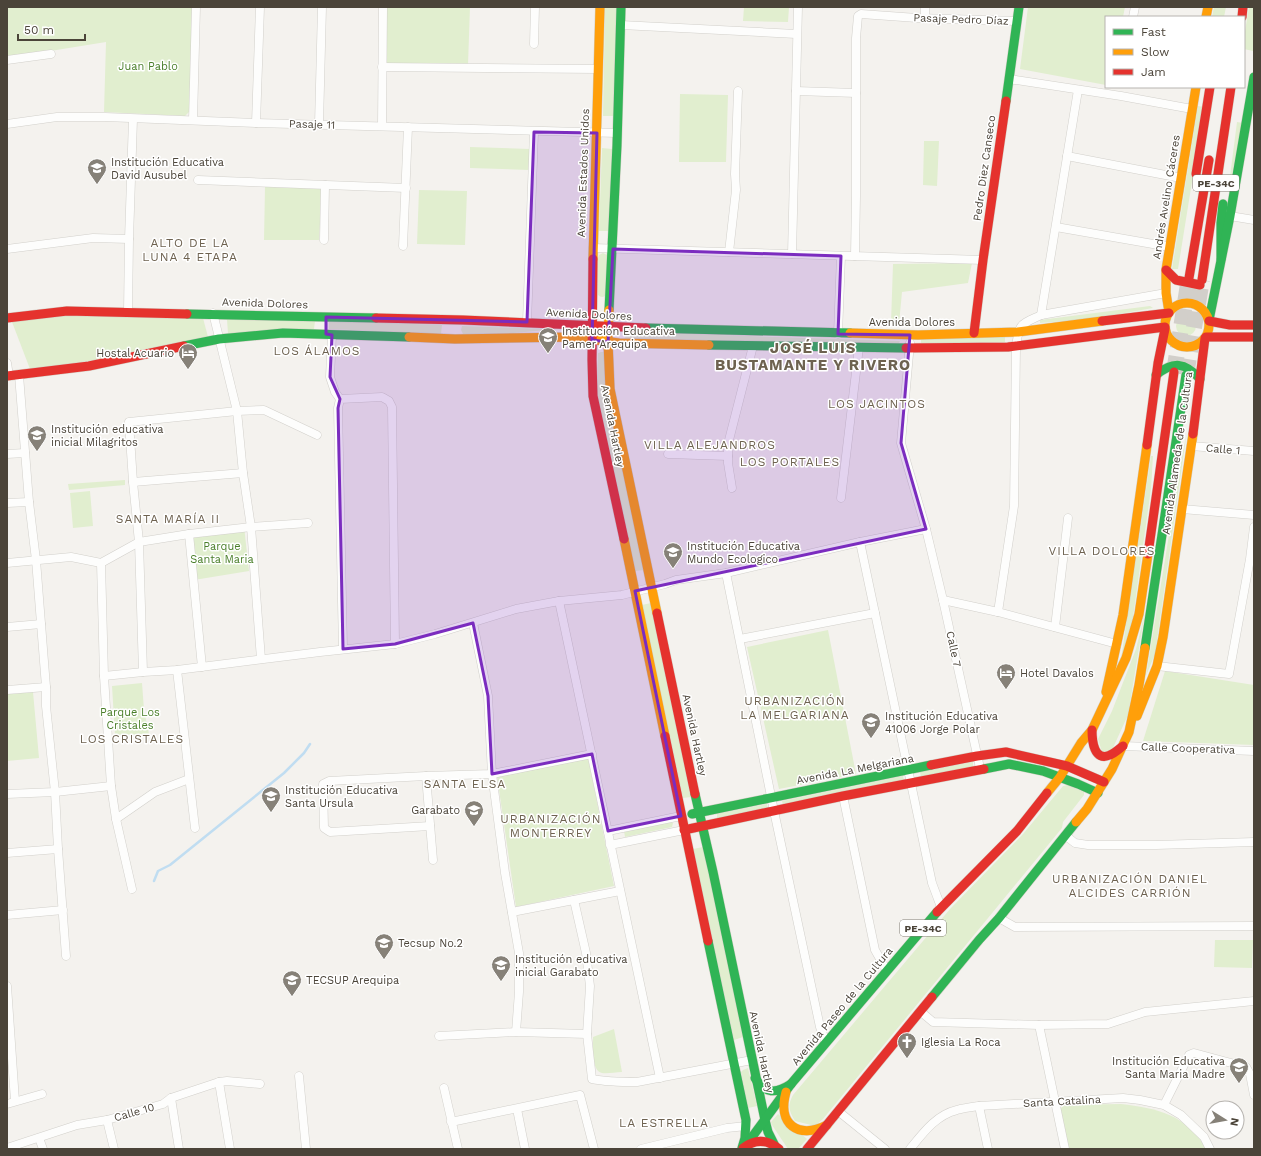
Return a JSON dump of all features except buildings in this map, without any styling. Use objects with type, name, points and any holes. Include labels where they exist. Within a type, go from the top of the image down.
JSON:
[{"type":"main road","name":"Avenida Estados Unidos","points":[[592,340],[593,248],[600,7]]},
{"type":"main road","points":[[609,327],[621,7]]},
{"type":"main road","name":"Pedro Diez Canseco","points":[[974,333],[1019,7]]},
{"type":"main road","points":[[1209,321],[1206,314],[1195,304],[1181,304],[1174,307],[1169,312],[1165,328],[1172,342],[1178,346],[1186,348],[1200,344],[1206,338],[1209,327],[1216,277],[1230,216],[1254,78]]},
{"type":"main road","name":"Andrés Avelino Cáceres","points":[[1169,312],[1166,293],[1166,270],[1196,88]]},
{"type":"main road","points":[[1195,182],[1210,88]]},
{"type":"main road","name":"PE-34C","points":[[1202,280],[1231,88]]},
{"type":"main road","points":[[1221,259],[1221,223],[1226,174],[1239,88]]},
{"type":"main road","name":"PE-34C","points":[[1193,200],[1185,258],[1189,277],[1210,154]]},
{"type":"main road","points":[[1166,270],[1176,280],[1201,285],[1208,285],[1216,277]]},
{"type":"main road","points":[[592,293],[599,299],[604,299],[609,297],[611,292]]},
{"type":"main road","name":"Avenida Dolores","points":[[7,318],[66,311],[326,317],[455,329],[573,337],[619,344],[909,348],[1016,347],[1165,328]]},
{"type":"main road","name":"Avenida Dolores","points":[[8,376],[126,360],[219,339],[283,333],[329,335],[455,329],[527,322],[658,330],[838,334],[1018,332],[1169,312]]},
{"type":"main road","points":[[326,317],[329,335]]},
{"type":"main road","points":[[1209,321],[1230,325],[1254,325]]},
{"type":"main road","name":"Avenida Hartley","points":[[609,327],[608,342],[610,389],[699,813],[713,872],[755,1078],[768,1132],[777,1147]]},
{"type":"main road","name":"Avenida Alameda de la Cultura","points":[[1103,706],[1123,615],[1156,375],[1165,328]]},
{"type":"main road","points":[[1206,338],[1254,337]]},
{"type":"main road","name":"Avenida Alameda de la Cultura","points":[[1098,793],[1123,746],[1149,688],[1163,637],[1206,338]]},
{"type":"main road","name":"Avenida Hartley","points":[[592,340],[592,396],[635,592],[734,1063],[746,1126],[743,1149]]},
{"type":"main road","points":[[1156,375],[1162,369],[1179,365],[1188,367],[1195,372],[1200,379]]},
{"type":"main road","name":"Avenida Alameda de la Cultura","points":[[1060,777],[1092,730],[1126,658],[1139,614],[1174,372]]},
{"type":"main road","name":"Avenida Alameda de la Cultura","points":[[1129,732],[1139,686],[1186,375]]},
{"type":"main road","points":[[1092,730],[1092,744],[1098,754],[1102,756],[1111,754],[1123,746]]},
{"type":"main road","name":"Avenida La Melgariana","points":[[681,816],[977,756],[1006,752],[1067,766],[1104,782]]},
{"type":"main road","points":[[684,830],[980,768],[1009,764],[1043,771],[1098,793],[1066,836],[999,918],[979,940],[807,1149]]},
{"type":"main road","name":"Avenida Paseo de la Cultura","points":[[743,1149],[791,1084],[941,907],[1017,831],[1060,777]]},
{"type":"main road","points":[[755,1078],[763,1088],[768,1091],[777,1092],[791,1084]]},
{"type":"main road","points":[[791,1084],[784,1097],[782,1105],[787,1120],[792,1126],[806,1132],[814,1132],[822,1129],[828,1124]]},
{"type":"main road","points":[[743,1149],[751,1143],[760,1141],[768,1142],[777,1147]]},
{"type":"street","points":[[193,120],[196,7]]},
{"type":"street","points":[[256,123],[260,7]]},
{"type":"street","points":[[319,124],[322,7]]},
{"type":"street","points":[[382,126],[383,7]]},
{"type":"street","points":[[534,44],[535,7]]},
{"type":"street","points":[[792,254],[796,34],[798,7]]},
{"type":"street","points":[[925,7],[925,18]]},
{"type":"street","name":"Pasaje Pedro Díaz","points":[[856,93],[856,38],[858,16],[861,14],[1017,21]]},
{"type":"street","points":[[621,25],[796,34]]},
{"type":"street","points":[[7,60],[51,54]]},
{"type":"street","points":[[382,67],[598,69]]},
{"type":"street","points":[[1009,79],[1121,96],[1192,109]]},
{"type":"street","points":[[1121,96],[1122,88]]},
{"type":"street","points":[[1041,315],[1078,90]]},
{"type":"street","points":[[729,252],[736,190],[735,174],[738,91]]},
{"type":"street","points":[[796,91],[856,93],[855,256]]},
{"type":"street","name":"Pasaje 11","points":[[7,124],[57,117],[105,117],[534,132],[617,133]]},
{"type":"street","points":[[128,312],[133,118]]},
{"type":"street","points":[[403,246],[408,127]]},
{"type":"street","points":[[527,322],[534,132]]},
{"type":"street","points":[[1067,156],[1181,178]]},
{"type":"street","points":[[198,180],[406,188]]},
{"type":"street","points":[[324,240],[325,185]]},
{"type":"street","points":[[1230,216],[1254,220]]},
{"type":"street","points":[[1056,227],[1170,247]]},
{"type":"street","points":[[7,249],[93,238],[129,239]]},
{"type":"street","points":[[593,248],[983,260]]},
{"type":"street","points":[[838,334],[841,256]]},
{"type":"street","points":[[998,612],[1014,506],[1016,347],[1018,332],[1023,323],[1041,315],[1166,293]]},
{"type":"street","points":[[213,314],[237,410],[243,473],[251,527],[262,659]]},
{"type":"street","name":"Calle 7","points":[[910,334],[901,443],[926,529],[980,768]]},
{"type":"street","points":[[329,335],[330,377],[335,392],[340,400],[338,408],[343,649]]},
{"type":"street","points":[[732,488],[728,463],[728,444],[753,346]]},
{"type":"street","points":[[841,498],[859,347]]},
{"type":"street","points":[[7,363],[8,376]]},
{"type":"street","points":[[19,375],[36,560],[46,687],[46,706],[55,792],[66,956]]},
{"type":"street","points":[[340,400],[382,398],[389,401],[392,407],[395,644]]},
{"type":"street","points":[[143,672],[139,542],[133,482],[130,422],[237,410],[264,410],[317,436]]},
{"type":"street","name":"Calle 1","points":[[1191,446],[1254,452]]},
{"type":"street","points":[[7,454],[25,453]]},
{"type":"street","points":[[668,454],[728,456]]},
{"type":"street","points":[[133,482],[243,473]]},
{"type":"street","points":[[7,503],[30,502]]},
{"type":"street","points":[[1182,509],[1254,515]]},
{"type":"street","points":[[1055,627],[1068,518]]},
{"type":"street","points":[[7,563],[71,557],[101,563],[139,542],[189,534],[251,527],[308,523]]},
{"type":"street","points":[[1156,666],[1229,674],[1250,559],[1254,527]]},
{"type":"street","points":[[104,676],[177,670],[395,644],[435,634],[516,609],[559,601],[622,595],[652,588],[676,580],[726,573],[860,542],[926,529]]},
{"type":"street","points":[[189,534],[202,667]]},
{"type":"street","points":[[860,542],[932,883],[941,907]]},
{"type":"street","points":[[101,563],[104,676],[111,786],[116,819],[132,888]]},
{"type":"street","points":[[726,573],[771,798],[820,1027],[826,1042]]},
{"type":"street","points":[[943,600],[998,612],[1117,644]]},
{"type":"street","points":[[559,601],[660,1078]]},
{"type":"street","points":[[740,639],[875,613]]},
{"type":"street","points":[[473,623],[488,696],[492,774],[505,873],[519,953],[519,992],[516,1032]]},
{"type":"street","points":[[7,627],[41,624]]},
{"type":"street","points":[[177,670],[195,828]]},
{"type":"street","points":[[7,690],[46,687]]},
{"type":"street","name":"Calle Cooperativa","points":[[1123,746],[1254,751]]},
{"type":"street","points":[[430,826],[330,832],[324,828],[323,784],[329,781],[492,774],[592,754]]},
{"type":"street","points":[[426,776],[433,860]]},
{"type":"street","points":[[116,819],[155,792],[189,779]]},
{"type":"street","points":[[7,794],[55,792],[111,786]]},
{"type":"street","points":[[843,796],[875,950],[887,971]]},
{"type":"street","name":"Avenida La Melgariana","points":[[608,831],[681,816]]},
{"type":"street","points":[[610,844],[684,830]]},
{"type":"street","points":[[1066,836],[1075,843],[1088,845],[1156,845],[1254,842]]},
{"type":"street","points":[[7,853],[58,849]]},
{"type":"street","points":[[512,912],[620,891]]},
{"type":"street","points":[[574,900],[586,953],[590,986],[587,1034],[592,1080],[637,1082],[752,1060]]},
{"type":"street","points":[[7,915],[63,910]]},
{"type":"street","points":[[999,918],[1015,927],[1254,926]]},
{"type":"street","points":[[7,986],[15,1100]]},
{"type":"street","points":[[920,1012],[933,1022],[1108,1024],[1145,1012],[1254,1002]]},
{"type":"street","points":[[1039,1024],[1065,1149]]},
{"type":"street","points":[[439,1036],[516,1032],[587,1034]]},
{"type":"street","points":[[1164,1105],[1189,1054],[1194,1053],[1246,1067],[1250,1074],[1254,1095]]},
{"type":"street","points":[[299,1076],[306,1149]]},
{"type":"street","name":"Calle 10","points":[[7,1148],[77,1126],[107,1120],[163,1104],[171,1098],[219,1082],[227,1081],[260,1084]]},
{"type":"street","points":[[219,1082],[230,1149]]},
{"type":"street","points":[[444,1088],[458,1149]]},
{"type":"street","points":[[7,1104],[15,1100],[42,1094]]},
{"type":"street","points":[[451,1122],[580,1095],[594,1149]]},
{"type":"street","points":[[171,1098],[180,1149]]},
{"type":"street","name":"Santa Catalina","points":[[910,1149],[927,1128],[942,1116],[956,1110],[979,1106],[1123,1098],[1164,1105],[1181,1116],[1204,1137],[1210,1149]]},
{"type":"street","points":[[979,1106],[988,1149]]},
{"type":"street","points":[[517,1109],[525,1149]]},
{"type":"street","points":[[838,1111],[885,1149]]},
{"type":"street","points":[[107,1120],[114,1149]]},
{"type":"street","points":[[641,1149],[727,1128],[746,1126]]},
{"type":"street","points":[[39,1138],[43,1149]]},
{"type":"highlighted area","points":[[534,132],[597,133],[592,340],[608,342],[613,249],[841,256],[838,334],[910,335],[901,443],[926,529],[635,591],[681,816],[608,831],[592,754],[492,774],[488,696],[473,623],[395,644],[343,649],[338,408],[340,399],[330,377],[332,335],[326,334],[326,317],[527,322]]},
{"type":"green space","name":"Juan Pablo","points":[[7,7],[193,7],[189,112],[185,116],[104,112],[106,42],[7,58]]},
{"type":"green space","points":[[387,7],[470,7],[468,65],[386,63]]},
{"type":"green space","points":[[605,7],[617,7],[613,116],[603,116]]},
{"type":"green space","points":[[744,7],[789,7],[788,22],[743,21]]},
{"type":"green space","points":[[1028,7],[1125,7],[1123,16],[1105,16],[1105,85],[1020,69]]},
{"type":"green space","points":[[1214,7],[1226,7],[1224,16],[1212,16]]},
{"type":"green space","points":[[1249,7],[1254,7],[1253,51],[1245,49],[1245,31]]},
{"type":"green space","points":[[680,94],[728,95],[726,162],[679,162]]},
{"type":"green space","points":[[1198,106],[1204,107],[1178,269],[1172,269]]},
{"type":"green space","points":[[1237,122],[1243,123],[1228,192]]},
{"type":"green space","points":[[924,141],[939,141],[937,186],[923,185]]},
{"type":"green space","points":[[470,147],[530,149],[529,170],[470,168]]},
{"type":"green space","points":[[602,148],[612,149],[610,231],[599,231]]},
{"type":"green space","points":[[265,187],[322,188],[319,240],[264,240]]},
{"type":"green space","points":[[419,190],[467,191],[465,245],[417,244]]},
{"type":"green space","points":[[603,253],[607,255],[607,295],[600,297],[598,295],[598,258],[599,255]]},
{"type":"green space","points":[[972,263],[968,283],[902,292],[899,324],[891,323],[893,264]]},
{"type":"green space","points":[[1150,306],[1153,308],[1091,319],[1040,323],[1040,320]]},
{"type":"green space","points":[[64,315],[203,318],[208,337],[118,357],[30,369],[12,322]]},
{"type":"green space","points":[[1182,316],[1190,316],[1196,322],[1196,330],[1190,336],[1182,336],[1176,330],[1176,322]]},
{"type":"green space","points":[[227,319],[315,321],[314,329],[228,334]]},
{"type":"green space","points":[[329,321],[442,325],[441,334],[329,329]]},
{"type":"green space","points":[[462,326],[547,330],[503,334],[463,334],[461,330]]},
{"type":"green space","points":[[626,332],[900,341],[899,343],[625,339]]},
{"type":"green space","points":[[1005,337],[1005,342],[921,344],[921,339]]},
{"type":"green space","points":[[604,352],[644,570],[635,571],[597,395],[598,353]]},
{"type":"green space","points":[[1187,432],[1155,654],[1146,676],[1182,455]]},
{"type":"green space","points":[[1151,456],[1153,456],[1151,489],[1133,617],[1121,659]]},
{"type":"green space","points":[[125,480],[125,485],[69,490],[68,484]]},
{"type":"green space","points":[[90,491],[93,526],[73,528],[70,493]]},
{"type":"green space","name":"Parque Santa Maria","points":[[244,526],[249,571],[194,580],[191,533]]},
{"type":"green space","points":[[651,603],[691,797],[683,798],[642,605]]},
{"type":"green space","points":[[1145,612],[1128,715],[1112,750],[1102,752],[1098,739],[1112,711],[1136,649]]},
{"type":"green space","points":[[828,630],[856,774],[779,789],[747,647]]},
{"type":"green space","points":[[1165,671],[1254,685],[1254,745],[1143,741]]},
{"type":"green space","name":"Parque Los Cristales","points":[[142,683],[144,710],[149,734],[115,735],[112,686]]},
{"type":"green space","points":[[33,692],[39,758],[7,761],[7,694]]},
{"type":"green space","points":[[588,758],[614,886],[516,907],[497,776]]},
{"type":"green space","points":[[973,762],[973,767],[921,777],[920,772]]},
{"type":"green space","points":[[903,776],[904,781],[783,805],[782,801]]},
{"type":"green space","points":[[1068,785],[1084,792],[1084,795],[1063,822],[1062,828],[823,1119],[815,1126],[795,1121],[791,1114],[790,1108],[790,1102],[793,1095],[950,909],[1023,834],[1063,786]]},
{"type":"green space","points":[[767,804],[768,809],[717,819],[717,814]]},
{"type":"green space","points":[[671,822],[673,823],[672,827],[625,837],[624,831]]},
{"type":"green space","points":[[703,847],[743,1037],[734,1040],[693,849]]},
{"type":"green space","points":[[1215,940],[1253,940],[1252,968],[1214,967]]},
{"type":"green space","points":[[614,1029],[622,1072],[602,1073],[598,1071],[594,1063],[593,1037]]},
{"type":"green space","points":[[748,1068],[757,1106],[748,1108],[741,1072]]},
{"type":"green space","points":[[1121,1104],[1147,1108],[1170,1115],[1190,1128],[1199,1137],[1206,1149],[1068,1149],[1061,1112],[1061,1108],[1064,1105]]},
{"type":"green space","points":[[778,1114],[807,1139],[798,1149],[788,1149],[772,1125],[771,1122]]},
{"type":"waterway","points":[[154,881],[158,871],[170,865],[284,773],[304,753],[310,744]]},
{"type":"tunnel","points":[[1174,372],[1189,278]]},
{"type":"tunnel","points":[[1186,375],[1202,280]]},
{"type":"traffic: fast","points":[[609,310],[617,145],[621,7]]},
{"type":"traffic: fast","points":[[1006,101],[1019,7]]},
{"type":"traffic: fast","points":[[1209,320],[1230,216],[1254,77]]},
{"type":"traffic: fast","points":[[1221,259],[1221,223],[1223,204]]},
{"type":"traffic: fast","points":[[187,314],[376,318]]},
{"type":"traffic: fast","points":[[646,328],[850,333]]},
{"type":"traffic: fast","points":[[184,346],[219,339],[283,333],[409,337]]},
{"type":"traffic: fast","points":[[709,345],[906,348]]},
{"type":"traffic: fast","points":[[1156,375],[1168,367],[1179,365],[1189,369],[1200,379]]},
{"type":"traffic: fast","points":[[1145,648],[1186,375]]},
{"type":"traffic: fast","points":[[984,769],[1009,764],[1043,771],[1098,793]]},
{"type":"traffic: fast","points":[[692,814],[931,765]]},
{"type":"traffic: fast","points":[[695,794],[713,872],[765,1120],[768,1132],[775,1146]]},
{"type":"traffic: fast","points":[[932,997],[999,918],[1076,822]]},
{"type":"traffic: fast","points":[[744,1148],[791,1084],[937,912]]},
{"type":"traffic: fast","points":[[708,941],[746,1120],[745,1138],[742,1148]]},
{"type":"traffic: fast","points":[[755,1078],[763,1087],[771,1091],[780,1090],[791,1084]]},
{"type":"traffic: slow","points":[[593,259],[600,7]]},
{"type":"traffic: slow","points":[[1206,16],[1208,7]]},
{"type":"traffic: slow","points":[[1169,312],[1166,293],[1166,270],[1196,88]]},
{"type":"traffic: slow","points":[[1183,303],[1191,303],[1203,309],[1209,321],[1209,325],[1209,329],[1203,341],[1191,347],[1183,347],[1171,341],[1165,329],[1165,321],[1171,309],[1183,303]]},
{"type":"traffic: slow","points":[[609,310],[608,342],[610,389],[657,613]]},
{"type":"traffic: slow","points":[[850,333],[918,335],[1018,332],[1102,321]]},
{"type":"traffic: slow","points":[[409,337],[455,339],[573,337],[619,343],[709,345]]},
{"type":"traffic: slow","points":[[1137,716],[1157,666],[1163,637],[1193,434]]},
{"type":"traffic: slow","points":[[1106,692],[1123,615],[1147,445]]},
{"type":"traffic: slow","points":[[624,539],[665,736]]},
{"type":"traffic: slow","points":[[1047,793],[1060,777],[1081,743],[1092,730],[1126,658],[1139,614],[1148,554]]},
{"type":"traffic: slow","points":[[1076,822],[1087,809],[1112,769],[1129,732],[1145,648]]},
{"type":"traffic: slow","points":[[786,1092],[784,1103],[785,1113],[787,1120],[792,1126],[799,1130],[807,1131],[827,1125]]},
{"type":"traffic: jam","points":[[1242,16],[1243,7]]},
{"type":"traffic: jam","points":[[1196,174],[1210,88]]},
{"type":"traffic: jam","points":[[1202,280],[1231,88]]},
{"type":"traffic: jam","points":[[974,333],[1006,101]]},
{"type":"traffic: jam","points":[[1189,278],[1209,160]]},
{"type":"traffic: jam","points":[[593,259],[593,396],[624,539]]},
{"type":"traffic: jam","points":[[1166,270],[1176,280],[1200,285]]},
{"type":"traffic: jam","points":[[7,318],[67,311],[187,314]]},
{"type":"traffic: jam","points":[[1102,321],[1169,313]]},
{"type":"traffic: jam","points":[[376,318],[463,320],[646,328]]},
{"type":"traffic: jam","points":[[1209,321],[1230,325],[1254,325]]},
{"type":"traffic: jam","points":[[906,348],[1008,347],[1165,327]]},
{"type":"traffic: jam","points":[[1147,445],[1158,363],[1165,329]]},
{"type":"traffic: jam","points":[[1206,337],[1254,337]]},
{"type":"traffic: jam","points":[[1193,434],[1205,338]]},
{"type":"traffic: jam","points":[[7,376],[89,366],[184,346]]},
{"type":"traffic: jam","points":[[1148,554],[1174,372]]},
{"type":"traffic: jam","points":[[657,613],[695,794]]},
{"type":"traffic: jam","points":[[1092,730],[1093,745],[1100,756],[1110,755],[1123,746]]},
{"type":"traffic: jam","points":[[665,736],[708,941]]},
{"type":"traffic: jam","points":[[931,765],[1006,752],[1067,766],[1104,782]]},
{"type":"traffic: jam","points":[[684,830],[843,796],[984,769]]},
{"type":"traffic: jam","points":[[937,912],[1017,831],[1047,793]]},
{"type":"traffic: jam","points":[[807,1149],[932,997]]},
{"type":"traffic: jam","points":[[743,1148],[752,1143],[761,1141],[770,1143],[779,1149]]},
{"type":"place","name":"Institución Educativa David Ausubel","points":[[97,185]]},
{"type":"place","name":"Institución Educativa Pamer Arequipa","points":[[548,354]]},
{"type":"place","name":"Hostal Acuario","points":[[188,370]]},
{"type":"place","name":"Institución educativa inicial Milagritos","points":[[37,452]]},
{"type":"place","name":"Institución Educativa Mundo Ecologico","points":[[673,569]]},
{"type":"place","name":"Hotel Davalos","points":[[1006,690]]},
{"type":"place","name":"Institución Educativa 41006 Jorge Polar","points":[[871,739]]},
{"type":"place","name":"Institución Educativa Santa Ursula","points":[[271,813]]},
{"type":"place","name":"Garabato","points":[[474,827]]},
{"type":"place","name":"Tecsup No.2","points":[[384,960]]},
{"type":"place","name":"Institución educativa inicial Garabato","points":[[501,982]]},
{"type":"place","name":"TECSUP Arequipa","points":[[292,997]]},
{"type":"place","name":"Iglesia La Roca","points":[[907,1059]]},
{"type":"place","name":"Institución Educativa Santa Maria Madre","points":[[1239,1084]]},
{"type":"district","name":"ALTO DE LA LUNA 4 ETAPA","points":[[190,250]]},
{"type":"district","name":"LOS ÁLAMOS","points":[[317,351]]},
{"type":"district","name":"JOSÉ LUIS BUSTAMANTE Y RIVERO","points":[[813,356]]},
{"type":"district","name":"LOS JACINTOS","points":[[877,404]]},
{"type":"district","name":"VILLA ALEJANDROS","points":[[710,445]]},
{"type":"district","name":"LOS PORTALES","points":[[790,462]]},
{"type":"district","name":"SANTA MARÍA II","points":[[168,519]]},
{"type":"district","name":"VILLA DOLORES","points":[[1102,551]]},
{"type":"district","name":"URBANIZACIÓN LA MELGARIANA","points":[[795,708]]},
{"type":"district","name":"LOS CRISTALES","points":[[132,739]]},
{"type":"district","name":"SANTA ELSA","points":[[465,784]]},
{"type":"district","name":"URBANIZACIÓN MONTERREY","points":[[551,826]]},
{"type":"district","name":"URBANIZACIÓN DANIEL ALCIDES CARRIÓN","points":[[1130,886]]},
{"type":"district","name":"LA ESTRELLA","points":[[664,1123]]}]
